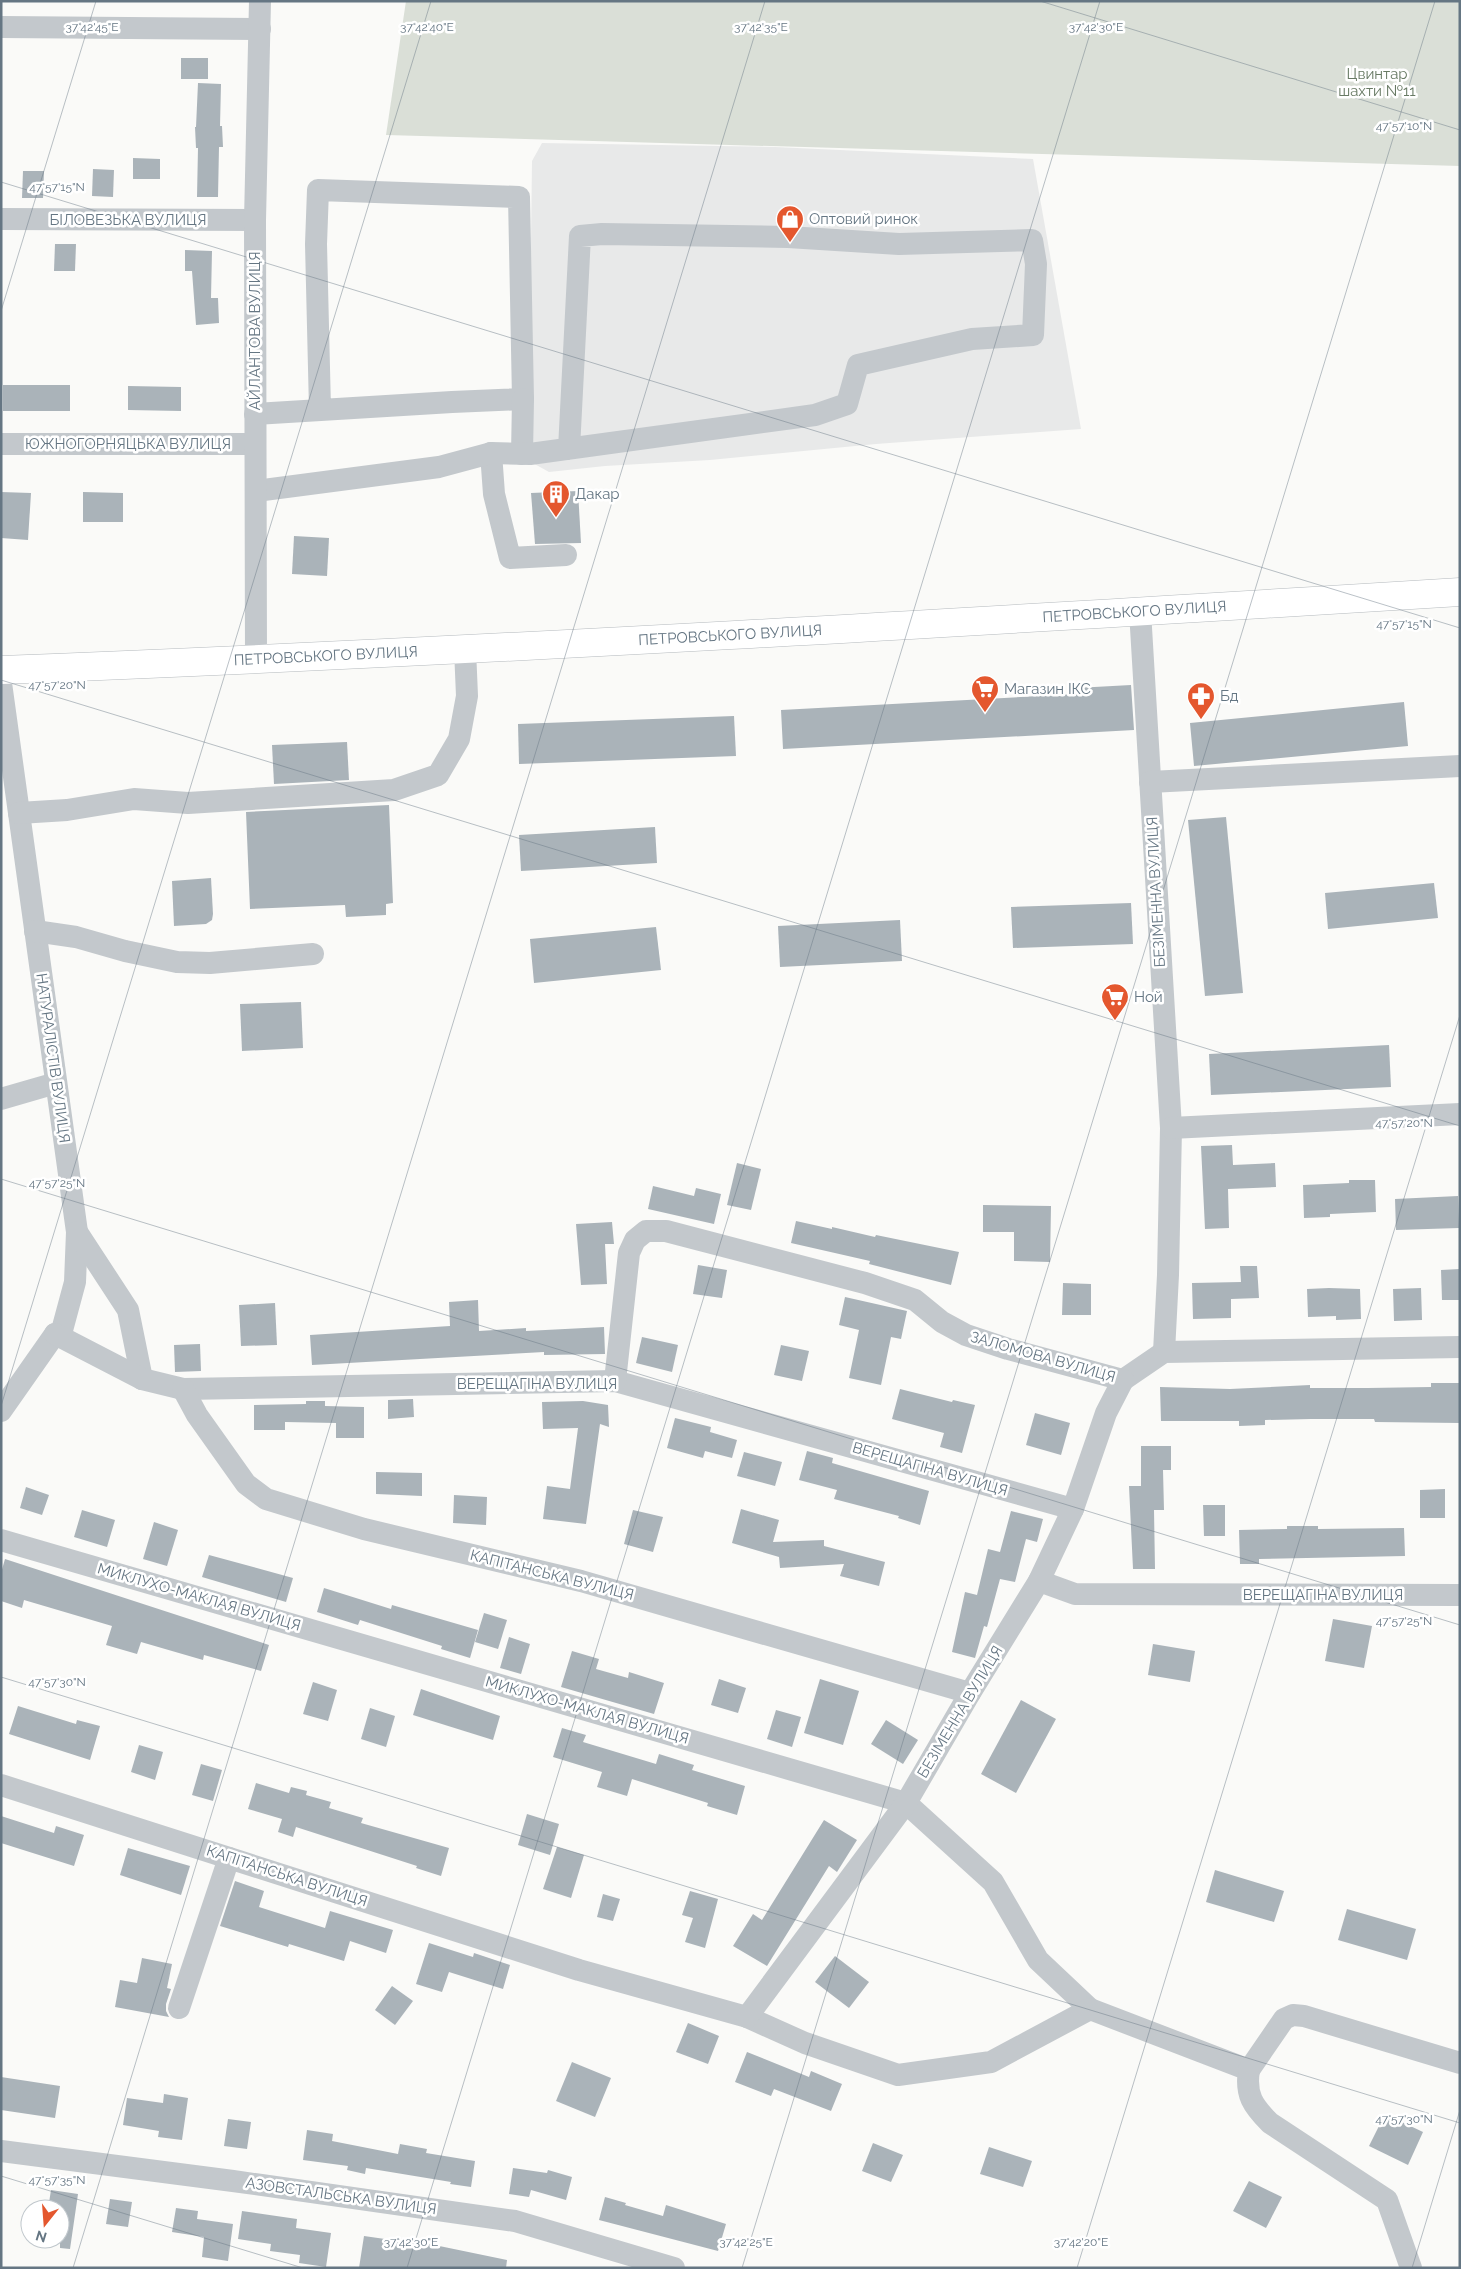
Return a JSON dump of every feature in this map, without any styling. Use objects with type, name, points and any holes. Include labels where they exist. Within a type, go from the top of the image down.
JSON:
[{"type":"main road","name":"ПЕТРОВСЬКОГО ВУЛИЦЯ","points":[[1,670],[256,660],[465,649],[1460,592]]},
{"type":"street","name":"АЙЛАНТОВА ВУЛИЦЯ","points":[[256,660],[256,220],[260,1]]},
{"type":"street","points":[[1,27],[260,29]]},
{"type":"street","points":[[320,409],[316,244],[318,190],[518,197],[523,399],[522,454]]},
{"type":"street","name":"БІЛОВЕЗЬКА ВУЛИЦЯ","points":[[1,220],[256,220]]},
{"type":"street","points":[[256,491],[439,467],[491,454],[522,454],[569,449],[617,441],[721,430],[815,415],[847,404],[858,365],[972,339],[1033,335],[1036,264],[1032,240],[899,244],[778,237],[602,234],[580,236],[569,449]]},
{"type":"street","points":[[255,414],[523,399]]},
{"type":"street","name":"ЮЖНОГОРНЯЦЬКА ВУЛИЦЯ","points":[[1,444],[256,444]]},
{"type":"street","points":[[491,454],[494,494],[510,558],[566,556]]},
{"type":"street","name":"БЕЗІМЕННА ВУЛИЦЯ","points":[[1140,611],[1170,1128],[1168,1275],[1164,1352]]},
{"type":"street","points":[[19,814],[67,810],[134,799],[188,803],[394,790],[438,775],[459,738],[466,696],[465,649]]},
{"type":"street","name":"НАТУРАЛІСТІВ ВУЛИЦЯ","points":[[1,683],[77,1232],[75,1282],[61,1334],[54,1334],[1,1411]]},
{"type":"street","points":[[1150,782],[1460,766]]},
{"type":"street","points":[[35,931],[76,937],[125,951],[177,962],[210,963],[312,954]]},
{"type":"street","points":[[1,1099],[56,1083]]},
{"type":"street","points":[[1170,1128],[1460,1114]]},
{"type":"street","name":"ЗАЛОМОВА ВУЛИЦЯ","points":[[615,1380],[629,1253],[635,1240],[646,1231],[666,1231],[865,1284],[915,1300],[942,1322],[966,1335],[1008,1349],[1123,1380],[1164,1352]]},
{"type":"street","points":[[77,1232],[128,1310],[142,1379]]},
{"type":"street","name":"ВЕРЕЩАГІНА ВУЛИЦЯ","points":[[54,1334],[142,1379],[183,1389],[615,1380],[1073,1509]]},
{"type":"street","points":[[1164,1352],[1460,1347]]},
{"type":"street","name":"БЕЗІМЕННА ВУЛИЦЯ","points":[[747,2017],[906,1803],[970,1693],[1039,1581],[1073,1509],[1106,1413],[1123,1380]]},
{"type":"street","name":"КАПІТАНСЬКА ВУЛИЦЯ","points":[[183,1389],[197,1415],[246,1484],[266,1499],[364,1529],[581,1580],[970,1693]]},
{"type":"street","name":"МИКЛУХО-МАКЛАЯ ВУЛИЦЯ","points":[[1,1540],[906,1803],[993,1882],[1038,1960],[1090,2009]]},
{"type":"street","name":"ВЕРЕЩАГІНА ВУЛИЦЯ","points":[[1039,1581],[1075,1594],[1460,1595]]},
{"type":"street","name":"КАПІТАНСЬКА ВУЛИЦЯ","points":[[1,1785],[579,1970],[747,2017],[806,2043],[898,2075],[991,2062],[1090,2009]]},
{"type":"street","points":[[179,2008],[228,1858]]},
{"type":"street","points":[[1090,2009],[1249,2070]]},
{"type":"street","points":[[1411,2268],[1387,2200],[1270,2123],[1258,2111],[1250,2097],[1246,2084],[1249,2070],[1276,2033],[1279,2024],[1293,2015],[1304,2016],[1460,2063]]},
{"type":"street","name":"АЗОВСТАЛЬСЬКА ВУЛИЦЯ","points":[[1,2151],[233,2181],[515,2221],[674,2268]]},
{"type":"shaded area","name":"Оптовий ринок","points":[[542,143],[775,147],[1033,159],[1081,429],[876,444],[710,460],[605,466],[549,472],[531,462],[532,161]]},
{"type":"green space","name":"Цвинтар шахти №11","points":[[406,1],[1460,1],[1460,166],[386,135]]},
{"type":"building","points":[[181,58],[208,58],[208,79],[181,79]]},
{"type":"building","points":[[198,83],[221,84],[220,126],[222,126],[223,147],[219,147],[218,197],[197,197],[198,148],[196,148],[195,127]]},
{"type":"building","points":[[133,158],[160,159],[160,179],[133,179]]},
{"type":"building","points":[[93,169],[114,170],[113,197],[92,196]]},
{"type":"building","points":[[23,171],[44,171],[43,198],[22,198]]},
{"type":"building","points":[[55,244],[76,244],[75,271],[54,271]]},
{"type":"building","points":[[185,250],[212,251],[211,298],[218,298],[219,323],[196,325],[192,271],[185,271]]},
{"type":"building","points":[[3,385],[70,385],[70,411],[3,411]]},
{"type":"building","points":[[128,386],[181,387],[181,411],[128,410]]},
{"type":"building","name":"Дакар","points":[[578,491],[581,543],[535,544],[531,493]]},
{"type":"building","points":[[1,492],[31,493],[28,540],[1,538]]},
{"type":"building","points":[[83,492],[123,493],[123,522],[83,522]]},
{"type":"building","points":[[294,536],[329,538],[327,576],[292,574]]},
{"type":"building","points":[[1131,685],[1134,730],[783,749],[781,710],[1076,694],[1076,688]]},
{"type":"building","points":[[1404,702],[1408,746],[1194,766],[1190,723]]},
{"type":"building","points":[[734,716],[736,756],[519,764],[518,724]]},
{"type":"building","points":[[347,742],[349,780],[274,784],[272,745]]},
{"type":"building","points":[[389,805],[393,903],[386,904],[386,915],[346,917],[345,905],[250,909],[246,812]]},
{"type":"building","points":[[1226,817],[1243,993],[1205,996],[1188,820]]},
{"type":"building","points":[[655,827],[657,863],[521,871],[519,835]]},
{"type":"building","points":[[211,878],[212,920],[206,924],[174,926],[172,881]]},
{"type":"building","points":[[1434,883],[1438,918],[1328,929],[1325,893]]},
{"type":"building","points":[[1131,903],[1133,944],[1013,948],[1011,907]]},
{"type":"building","points":[[900,920],[902,961],[780,967],[778,926]]},
{"type":"building","points":[[656,927],[661,970],[534,983],[530,939]]},
{"type":"building","points":[[301,1002],[303,1048],[242,1051],[240,1004]]},
{"type":"building","points":[[1389,1045],[1391,1087],[1211,1095],[1209,1054]]},
{"type":"building","points":[[1232,1145],[1233,1165],[1275,1163],[1276,1187],[1228,1189],[1229,1228],[1205,1229],[1201,1146]]},
{"type":"building","points":[[737,1163],[761,1169],[751,1210],[727,1205]]},
{"type":"building","points":[[1349,1180],[1375,1180],[1376,1212],[1330,1214],[1330,1217],[1304,1218],[1303,1185],[1349,1183]]},
{"type":"building","points":[[653,1186],[694,1196],[696,1188],[721,1194],[714,1224],[648,1209]]},
{"type":"building","points":[[1458,1196],[1459,1228],[1396,1230],[1395,1199]]},
{"type":"building","points":[[983,1205],[1051,1206],[1050,1262],[1014,1261],[1014,1232],[983,1232]]},
{"type":"building","points":[[796,1221],[959,1252],[951,1285],[869,1264],[870,1261],[791,1243]]},
{"type":"building","points":[[612,1222],[614,1244],[605,1244],[607,1284],[581,1285],[576,1224]]},
{"type":"building","points":[[698,1265],[727,1270],[722,1298],[693,1294]]},
{"type":"building","points":[[1240,1266],[1257,1266],[1259,1298],[1231,1299],[1231,1318],[1193,1319],[1192,1283],[1241,1282]]},
{"type":"building","points":[[1460,1269],[1460,1300],[1442,1300],[1441,1270]]},
{"type":"building","points":[[1063,1283],[1091,1284],[1091,1315],[1062,1315]]},
{"type":"building","points":[[1421,1288],[1422,1320],[1394,1321],[1393,1289]]},
{"type":"building","points":[[1307,1289],[1360,1289],[1361,1319],[1336,1320],[1336,1316],[1308,1317]]},
{"type":"building","points":[[845,1297],[907,1311],[901,1339],[891,1337],[881,1385],[849,1378],[859,1330],[839,1325]]},
{"type":"building","points":[[478,1300],[479,1331],[526,1328],[526,1331],[604,1327],[605,1354],[544,1355],[544,1352],[312,1365],[310,1335],[450,1326],[449,1302]]},
{"type":"building","points":[[275,1303],[277,1345],[241,1346],[239,1305]]},
{"type":"building","points":[[642,1337],[678,1345],[672,1372],[636,1363]]},
{"type":"building","points":[[200,1344],[201,1371],[175,1372],[174,1345]]},
{"type":"building","points":[[781,1345],[809,1351],[802,1381],[774,1375]]},
{"type":"building","points":[[1431,1383],[1460,1383],[1460,1423],[1375,1422],[1374,1419],[1311,1419],[1265,1420],[1265,1425],[1239,1426],[1239,1421],[1161,1421],[1160,1387],[1230,1389],[1310,1385],[1310,1388],[1368,1388],[1431,1387]]},
{"type":"building","points":[[900,1389],[952,1402],[953,1400],[975,1405],[962,1453],[940,1447],[944,1433],[892,1419]]},
{"type":"building","points":[[413,1399],[414,1417],[388,1419],[388,1400]]},
{"type":"building","points":[[306,1401],[325,1401],[325,1406],[364,1407],[364,1438],[336,1438],[336,1423],[285,1422],[285,1430],[254,1430],[254,1405],[306,1404]]},
{"type":"building","points":[[583,1401],[608,1405],[609,1427],[600,1424],[586,1524],[543,1519],[547,1486],[570,1489],[578,1428],[543,1429],[542,1402]]},
{"type":"building","points":[[1035,1413],[1070,1423],[1061,1455],[1026,1445]]},
{"type":"building","points":[[675,1418],[711,1427],[710,1432],[737,1440],[732,1458],[705,1451],[703,1458],[667,1448]]},
{"type":"building","points":[[1141,1446],[1171,1446],[1171,1470],[1163,1470],[1164,1510],[1154,1510],[1155,1569],[1133,1569],[1129,1486],[1141,1486]]},
{"type":"building","points":[[807,1451],[833,1458],[832,1463],[929,1491],[920,1525],[898,1518],[899,1516],[834,1499],[837,1490],[799,1480]]},
{"type":"building","points":[[744,1452],[782,1462],[775,1486],[737,1476]]},
{"type":"building","points":[[376,1472],[422,1473],[422,1496],[376,1494]]},
{"type":"building","points":[[26,1487],[49,1495],[42,1515],[20,1508]]},
{"type":"building","points":[[1445,1489],[1445,1518],[1420,1518],[1420,1490]]},
{"type":"building","points":[[454,1495],[487,1497],[486,1525],[453,1523]]},
{"type":"building","points":[[1203,1505],[1225,1505],[1225,1536],[1204,1536]]},
{"type":"building","points":[[741,1509],[779,1520],[773,1542],[824,1540],[824,1546],[885,1562],[879,1586],[840,1576],[844,1564],[780,1568],[779,1557],[732,1543]]},
{"type":"building","points":[[82,1510],[115,1520],[107,1547],[74,1537]]},
{"type":"building","points":[[633,1510],[663,1517],[653,1552],[624,1544]]},
{"type":"building","points":[[1011,1511],[1043,1519],[1037,1542],[1026,1539],[1015,1582],[1000,1579],[987,1627],[984,1626],[975,1658],[952,1652],[965,1592],[977,1595],[988,1549],[1000,1552]]},
{"type":"building","points":[[154,1522],[178,1530],[167,1566],[143,1559]]},
{"type":"building","points":[[1287,1526],[1318,1526],[1318,1529],[1404,1528],[1405,1556],[1259,1559],[1259,1564],[1240,1564],[1239,1530],[1287,1529]]},
{"type":"building","points":[[209,1555],[293,1578],[286,1602],[202,1577]]},
{"type":"building","points":[[5,1559],[269,1645],[261,1671],[204,1655],[203,1660],[141,1642],[137,1654],[106,1645],[112,1626],[24,1600],[22,1608],[1,1601],[1,1573]]},
{"type":"building","points":[[324,1588],[391,1609],[392,1605],[478,1630],[470,1658],[441,1649],[442,1646],[360,1620],[358,1625],[317,1612]]},
{"type":"building","points":[[484,1613],[507,1620],[498,1649],[475,1642]]},
{"type":"building","points":[[1333,1619],[1372,1626],[1364,1668],[1325,1661]]},
{"type":"building","points":[[509,1637],[530,1644],[521,1674],[500,1668]]},
{"type":"building","points":[[1153,1644],[1195,1651],[1190,1682],[1148,1675]]},
{"type":"building","points":[[572,1651],[599,1659],[596,1669],[628,1678],[629,1672],[664,1683],[654,1714],[561,1687]]},
{"type":"building","points":[[719,1679],[746,1688],[738,1713],[711,1705]]},
{"type":"building","points":[[820,1679],[859,1691],[843,1745],[804,1733]]},
{"type":"building","points":[[313,1682],[337,1690],[328,1721],[303,1714]]},
{"type":"building","points":[[421,1689],[500,1716],[493,1740],[413,1715]]},
{"type":"building","points":[[1021,1700],[1056,1719],[1016,1793],[981,1774]]},
{"type":"building","points":[[18,1706],[76,1724],[77,1720],[100,1726],[90,1760],[9,1734]]},
{"type":"building","points":[[370,1708],[395,1716],[386,1747],[361,1739]]},
{"type":"building","points":[[776,1710],[801,1717],[792,1747],[767,1739]]},
{"type":"building","points":[[886,1720],[918,1740],[903,1764],[871,1744]]},
{"type":"building","points":[[562,1728],[586,1735],[583,1742],[656,1764],[659,1754],[694,1765],[692,1770],[745,1786],[737,1815],[707,1806],[708,1803],[632,1779],[627,1796],[597,1787],[602,1772],[553,1757]]},
{"type":"building","points":[[139,1745],[163,1752],[155,1780],[131,1772]]},
{"type":"building","points":[[201,1764],[222,1770],[213,1801],[192,1795]]},
{"type":"building","points":[[256,1783],[289,1793],[291,1787],[307,1791],[306,1795],[331,1802],[329,1808],[363,1818],[361,1823],[449,1848],[441,1876],[416,1868],[417,1866],[296,1827],[293,1837],[278,1832],[282,1819],[248,1809]]},
{"type":"building","points":[[527,1814],[559,1824],[550,1855],[518,1845]]},
{"type":"building","points":[[1,1816],[54,1833],[56,1826],[84,1835],[74,1866],[1,1843]]},
{"type":"building","points":[[824,1820],[857,1840],[837,1872],[829,1866],[767,1966],[733,1946],[753,1914],[762,1920]]},
{"type":"building","points":[[557,1847],[584,1855],[571,1898],[543,1889]]},
{"type":"building","points":[[128,1848],[190,1866],[181,1895],[120,1875]]},
{"type":"building","points":[[1215,1870],[1284,1891],[1274,1922],[1206,1902]]},
{"type":"building","points":[[235,1881],[264,1891],[259,1907],[325,1928],[330,1911],[393,1930],[386,1953],[350,1941],[344,1961],[289,1944],[288,1947],[220,1926]]},
{"type":"building","points":[[690,1891],[718,1899],[705,1948],[685,1942],[693,1918],[682,1915]]},
{"type":"building","points":[[603,1894],[620,1899],[613,1921],[597,1917]]},
{"type":"building","points":[[1347,1909],[1416,1929],[1407,1960],[1338,1940]]},
{"type":"building","points":[[429,1943],[473,1957],[474,1953],[510,1965],[503,1989],[449,1972],[442,1992],[416,1984]]},
{"type":"building","points":[[835,1956],[869,1982],[849,2008],[815,1982]]},
{"type":"building","points":[[142,1958],[172,1964],[167,1988],[171,1989],[166,2004],[166,2011],[169,2017],[115,2007],[120,1980],[137,1983]]},
{"type":"building","points":[[392,1986],[413,2001],[395,2025],[375,2010]]},
{"type":"building","points":[[688,2023],[719,2036],[708,2064],[676,2052]]},
{"type":"building","points":[[747,2052],[809,2077],[811,2071],[842,2084],[831,2111],[774,2089],[771,2096],[735,2082]]},
{"type":"building","points":[[572,2062],[611,2078],[595,2117],[556,2101]]},
{"type":"building","points":[[1,2077],[60,2086],[55,2118],[1,2110]]},
{"type":"building","points":[[164,2094],[188,2098],[182,2140],[158,2137],[159,2131],[123,2125],[127,2098],[163,2103]]},
{"type":"building","points":[[1385,2114],[1423,2132],[1408,2165],[1369,2146]]},
{"type":"building","points":[[228,2119],[251,2122],[247,2149],[224,2146]]},
{"type":"building","points":[[307,2130],[333,2134],[332,2141],[398,2154],[400,2144],[427,2149],[426,2153],[475,2161],[471,2187],[366,2168],[365,2174],[347,2170],[348,2166],[303,2160]]},
{"type":"building","points":[[873,2143],[903,2155],[891,2182],[862,2171]]},
{"type":"building","points":[[989,2147],[1032,2161],[1023,2187],[980,2174]]},
{"type":"building","points":[[513,2168],[547,2173],[548,2170],[572,2177],[566,2200],[531,2190],[529,2197],[509,2194]]},
{"type":"building","points":[[1249,2181],[1282,2197],[1266,2228],[1233,2211]]},
{"type":"building","points":[[51,2190],[78,2194],[70,2249],[70,2199],[50,2199]]},
{"type":"building","points":[[605,2197],[663,2216],[666,2205],[726,2224],[718,2251],[599,2220]]},
{"type":"building","points":[[110,2199],[132,2202],[128,2227],[106,2224]]},
{"type":"building","points":[[176,2208],[198,2211],[197,2219],[233,2224],[228,2261],[202,2257],[204,2237],[172,2232]]},
{"type":"building","points":[[242,2211],[297,2219],[296,2228],[331,2233],[326,2267],[299,2263],[300,2255],[270,2251],[271,2244],[238,2239]]},
{"type":"building","points":[[364,2236],[399,2241],[400,2238],[507,2260],[506,2268],[359,2268]]},
{"type":"place","name":"Оптовий ринок","points":[[790,243]]},
{"type":"place","name":"Дакар","points":[[556,518]]},
{"type":"place","name":"Магазин ІКС","points":[[985,713]]},
{"type":"place","name":"Бд","points":[[1201,720]]},
{"type":"place","name":"Ной","points":[[1115,1021]]}]
